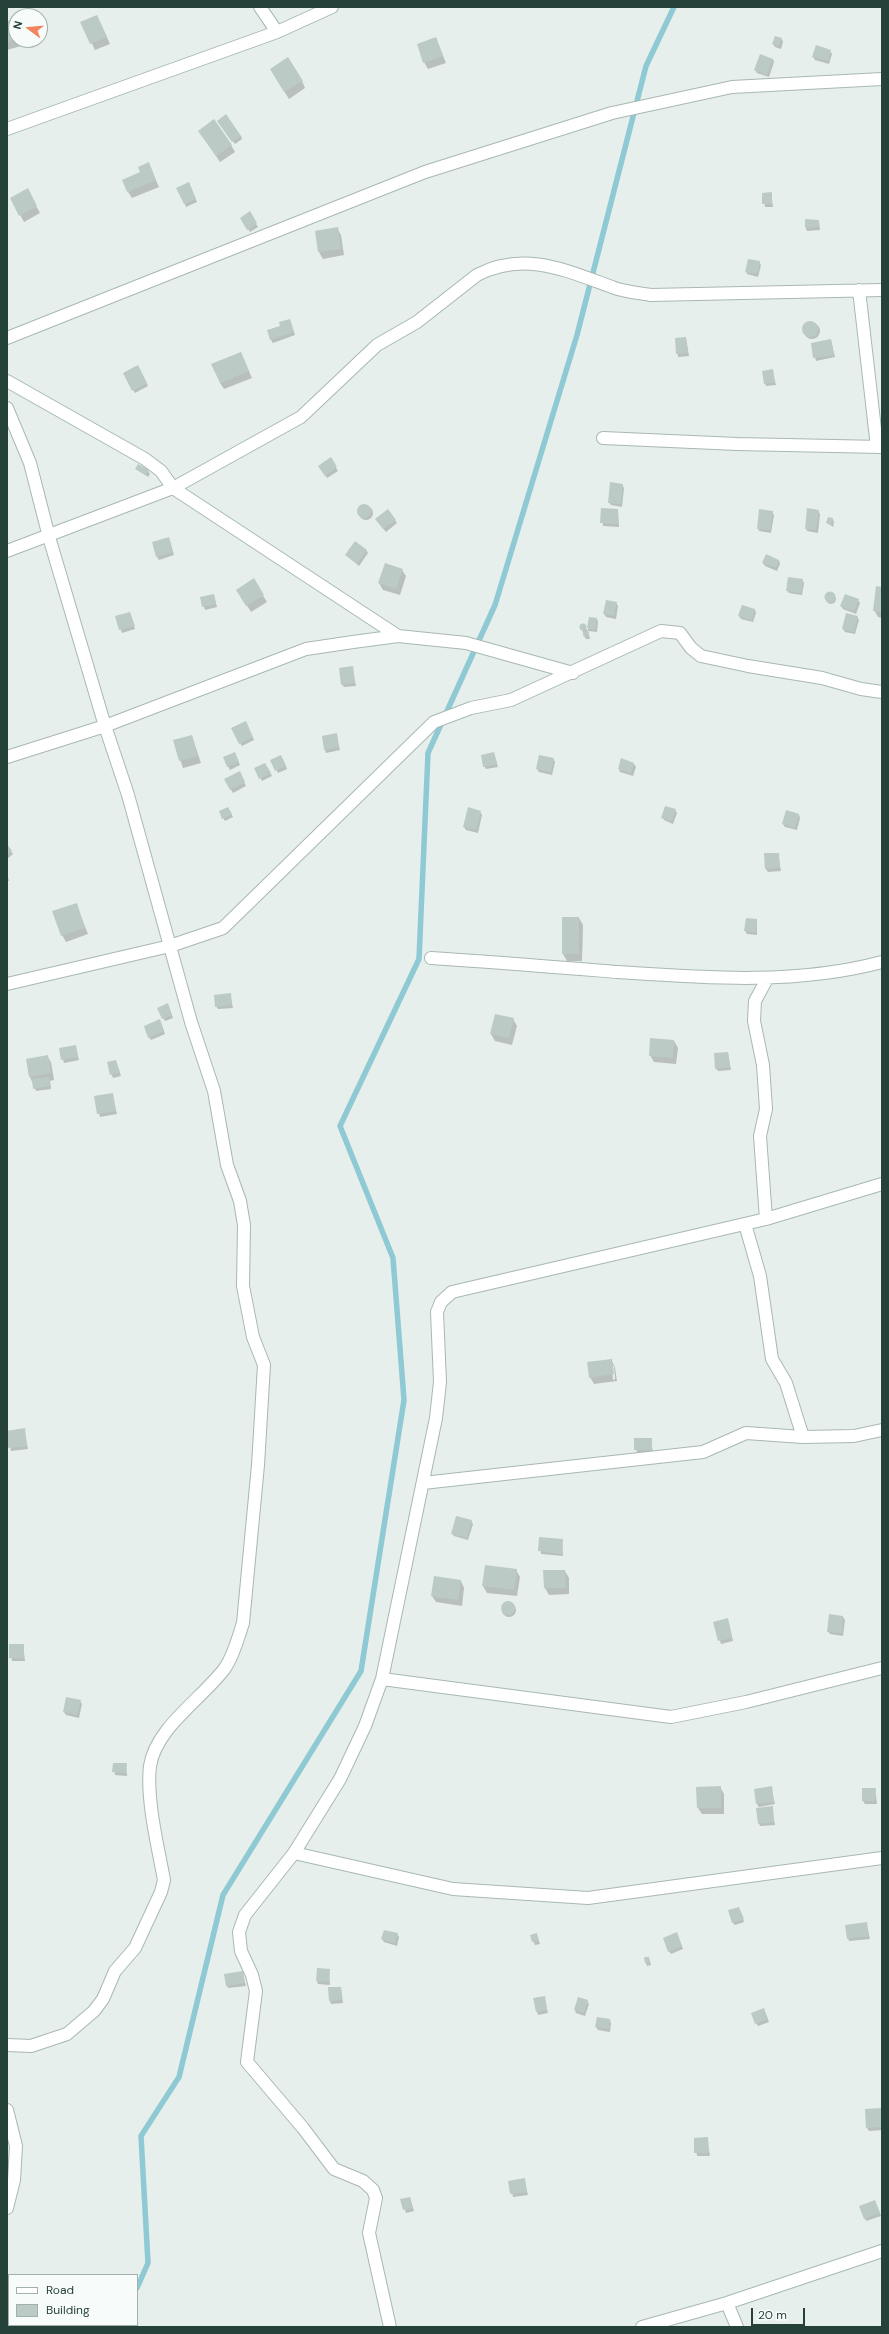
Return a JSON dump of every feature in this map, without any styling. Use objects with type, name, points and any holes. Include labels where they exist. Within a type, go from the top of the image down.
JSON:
[{"type":"street","points":[[260,7],[277,32]]},
{"type":"street","points":[[7,129],[277,32],[332,7]]},
{"type":"street","points":[[7,338],[425,172],[612,113],[732,87],[882,79]]},
{"type":"street","points":[[7,551],[49,537],[173,488],[301,417],[377,346],[417,322],[477,275],[488,269],[515,265],[547,264],[614,288],[651,295],[882,290]]},
{"type":"street","points":[[602,438],[737,444],[880,447],[859,290]]},
{"type":"street","points":[[7,381],[145,459],[161,471],[173,488],[398,636]]},
{"type":"street","points":[[7,408],[30,463],[49,537],[105,726],[128,795],[170,946],[214,1091],[227,1165],[240,1200],[244,1225],[243,1286],[248,1316],[264,1365],[258,1466],[243,1623],[236,1646],[225,1667],[158,1743],[150,1765],[151,1802],[164,1880],[161,1892],[136,1948],[115,1971],[103,1999],[94,2011],[67,2034],[31,2046],[7,2045]]},
{"type":"street","points":[[7,984],[170,946],[223,928],[434,722],[471,708],[511,700],[661,631],[674,631],[680,633],[691,648],[701,656],[748,666],[822,678],[861,689],[882,692]]},
{"type":"street","points":[[7,757],[105,726],[306,650],[398,636],[466,643],[573,672]]},
{"type":"street","points":[[431,958],[684,977],[767,979],[848,971],[882,962]]},
{"type":"street","points":[[766,1219],[760,1136],[766,1109],[764,1080],[754,1021],[755,1001],[767,979]]},
{"type":"street","points":[[390,2327],[369,2233],[376,2198],[373,2190],[363,2181],[334,2169],[303,2128],[247,2062],[256,1991],[252,1975],[241,1951],[239,1932],[245,1915],[294,1853],[340,1778],[365,1726],[382,1679],[436,1418],[440,1382],[437,1312],[441,1302],[452,1292],[766,1219],[882,1184]]},
{"type":"street","points":[[745,1224],[760,1276],[772,1359],[786,1383],[802,1437]]},
{"type":"street","points":[[423,1483],[702,1452],[746,1434],[802,1437],[854,1436],[882,1430]]},
{"type":"street","points":[[382,1679],[671,1717],[746,1702],[882,1668]]},
{"type":"street","points":[[294,1853],[453,1889],[588,1898],[882,1858]]},
{"type":"street","points":[[7,2110],[16,2146],[7,2208]]},
{"type":"street","points":[[642,2327],[727,2303],[882,2251]]},
{"type":"street","points":[[727,2303],[737,2327]]},
{"type":"building","points":[[97,15],[107,37],[90,44],[80,22]]},
{"type":"building","points":[[7,21],[8,21],[7,42]]},
{"type":"building","points":[[775,36],[782,38],[779,46],[772,44]]},
{"type":"building","points":[[436,37],[443,56],[423,63],[417,44]]},
{"type":"building","points":[[816,45],[831,50],[828,61],[812,57]]},
{"type":"building","points":[[760,54],[773,59],[767,75],[754,70]]},
{"type":"building","points":[[288,57],[303,81],[284,92],[270,69]]},
{"type":"building","points":[[226,114],[241,136],[232,142],[217,121]]},
{"type":"building","points":[[214,119],[232,145],[216,156],[198,131]]},
{"type":"building","points":[[149,162],[156,180],[127,192],[122,180],[140,172],[138,167]]},
{"type":"building","points":[[189,182],[196,199],[184,204],[176,188]]},
{"type":"building","points":[[28,188],[37,206],[19,216],[10,198]]},
{"type":"building","points":[[772,192],[772,204],[762,204],[762,193]]},
{"type":"building","points":[[250,211],[257,223],[247,230],[240,218]]},
{"type":"building","points":[[805,219],[819,220],[819,227],[805,228]]},
{"type":"building","points":[[338,227],[341,249],[318,252],[315,231]]},
{"type":"building","points":[[748,259],[760,261],[757,274],[745,272]]},
{"type":"building","points":[[290,319],[294,332],[270,340],[267,330],[280,326],[279,322]]},
{"type":"building","points":[[810,321],[817,326],[818,329],[813,336],[810,337],[803,332],[802,329],[807,322]]},
{"type":"building","points":[[686,337],[688,353],[676,354],[675,338]]},
{"type":"building","points":[[831,339],[834,355],[813,358],[811,343]]},
{"type":"building","points":[[241,352],[249,371],[220,383],[211,364]]},
{"type":"building","points":[[138,365],[147,383],[132,391],[123,373]]},
{"type":"building","points":[[773,369],[775,382],[764,384],[762,371]]},
{"type":"building","points":[[331,457],[337,467],[325,476],[318,466]]},
{"type":"building","points":[[138,464],[149,470],[146,475],[135,469]]},
{"type":"building","points":[[610,482],[623,484],[621,504],[608,503]]},
{"type":"building","points":[[364,504],[369,506],[371,511],[369,516],[364,518],[359,516],[357,511],[359,506]]},
{"type":"building","points":[[601,508],[618,509],[618,524],[600,523]]},
{"type":"building","points":[[807,508],[819,510],[816,530],[805,529]]},
{"type":"building","points":[[388,509],[396,520],[383,529],[375,519]]},
{"type":"building","points":[[759,509],[773,511],[770,530],[757,529]]},
{"type":"building","points":[[828,517],[833,518],[832,525],[826,523]]},
{"type":"building","points":[[169,537],[173,552],[156,557],[152,542]]},
{"type":"building","points":[[355,541],[367,550],[357,564],[345,555]]},
{"type":"building","points":[[766,554],[779,560],[776,568],[762,563]]},
{"type":"building","points":[[385,563],[403,569],[396,589],[378,583]]},
{"type":"building","points":[[788,577],[803,579],[801,593],[786,591]]},
{"type":"building","points":[[254,578],[264,595],[246,606],[236,590]]},
{"type":"building","points":[[876,586],[882,587],[882,612],[873,611]]},
{"type":"building","points":[[830,591],[834,593],[836,597],[834,601],[830,603],[826,601],[824,597],[826,593]]},
{"type":"building","points":[[214,594],[216,604],[202,607],[200,597]]},
{"type":"building","points":[[845,594],[859,599],[854,611],[840,606]]},
{"type":"building","points":[[606,600],[617,602],[614,616],[603,614]]},
{"type":"building","points":[[742,605],[755,609],[752,620],[738,616]]},
{"type":"building","points":[[130,612],[135,626],[119,630],[115,616]]},
{"type":"building","points":[[846,613],[858,616],[854,632],[842,629]]},
{"type":"building","points":[[589,617],[597,618],[595,630],[587,628]]},
{"type":"building","points":[[583,623],[586,624],[586,630],[583,631],[580,630],[579,627],[580,624]]},
{"type":"building","points":[[586,631],[589,634],[586,637],[583,634]]},
{"type":"building","points":[[353,666],[355,683],[341,685],[339,668]]},
{"type":"building","points":[[246,721],[253,737],[239,744],[231,728]]},
{"type":"building","points":[[337,733],[339,747],[324,750],[322,736]]},
{"type":"building","points":[[192,735],[198,756],[179,761],[173,740]]},
{"type":"building","points":[[235,752],[239,762],[227,767],[223,757]]},
{"type":"building","points":[[494,752],[497,764],[483,767],[481,755]]},
{"type":"building","points":[[281,755],[286,766],[275,771],[270,760]]},
{"type":"building","points":[[539,755],[554,758],[551,772],[536,769]]},
{"type":"building","points":[[621,758],[634,763],[631,773],[618,769]]},
{"type":"building","points":[[265,763],[271,773],[259,779],[254,768]]},
{"type":"building","points":[[240,771],[245,782],[230,790],[224,779]]},
{"type":"building","points":[[665,806],[676,809],[672,821],[661,818]]},
{"type":"building","points":[[228,807],[232,814],[222,819],[219,811]]},
{"type":"building","points":[[468,807],[481,811],[476,830],[463,827]]},
{"type":"building","points":[[786,810],[799,814],[795,828],[782,824]]},
{"type":"building","points":[[7,844],[12,851],[7,855]]},
{"type":"building","points":[[764,853],[779,853],[780,868],[765,869]]},
{"type":"building","points":[[77,903],[85,928],[61,936],[52,911]]},
{"type":"building","points":[[562,917],[579,917],[579,954],[562,954]]},
{"type":"building","points":[[746,918],[757,919],[756,932],[744,931]]},
{"type":"building","points":[[231,993],[232,1005],[215,1007],[214,995]]},
{"type":"building","points":[[168,1003],[172,1015],[162,1019],[157,1008]]},
{"type":"building","points":[[495,1014],[514,1018],[509,1038],[490,1034]]},
{"type":"building","points":[[160,1019],[164,1031],[148,1038],[144,1026]]},
{"type":"building","points":[[650,1038],[674,1040],[673,1058],[649,1056]]},
{"type":"building","points":[[76,1045],[78,1057],[61,1060],[59,1048]]},
{"type":"building","points":[[728,1052],[730,1067],[715,1069],[714,1053]]},
{"type":"building","points":[[48,1055],[51,1073],[29,1077],[26,1059]]},
{"type":"building","points":[[116,1060],[120,1073],[110,1075],[107,1062]]},
{"type":"building","points":[[49,1077],[50,1086],[33,1089],[32,1079]]},
{"type":"building","points":[[113,1093],[116,1111],[97,1114],[94,1096]]},
{"type":"building","points":[[612,1359],[614,1374],[589,1378],[587,1362]]},
{"type":"building","points":[[25,1428],[27,1446],[8,1448],[7,1431]]},
{"type":"building","points":[[634,1438],[652,1438],[652,1450],[634,1450]]},
{"type":"building","points":[[456,1516],[472,1520],[467,1538],[451,1534]]},
{"type":"building","points":[[539,1537],[563,1539],[562,1554],[538,1551]]},
{"type":"building","points":[[485,1565],[517,1569],[514,1590],[482,1586]]},
{"type":"building","points":[[543,1570],[565,1570],[566,1588],[544,1588]]},
{"type":"building","points":[[434,1576],[461,1580],[458,1600],[431,1596]]},
{"type":"building","points":[[505,1601],[511,1601],[515,1605],[515,1611],[511,1615],[505,1615],[501,1611],[501,1605]]},
{"type":"building","points":[[829,1614],[843,1616],[842,1633],[827,1632]]},
{"type":"building","points":[[728,1618],[732,1638],[718,1641],[713,1622]]},
{"type":"building","points":[[9,1644],[24,1644],[24,1659],[9,1658]]},
{"type":"building","points":[[66,1697],[81,1700],[77,1715],[63,1712]]},
{"type":"building","points":[[113,1763],[127,1763],[126,1773],[112,1772]]},
{"type":"building","points":[[721,1786],[721,1808],[697,1808],[696,1787]]},
{"type":"building","points":[[772,1786],[774,1802],[756,1804],[754,1789]]},
{"type":"building","points":[[862,1788],[876,1788],[875,1801],[862,1801]]},
{"type":"building","points":[[773,1806],[774,1822],[758,1824],[756,1808]]},
{"type":"building","points":[[739,1907],[744,1919],[732,1923],[728,1910]]},
{"type":"building","points":[[867,1922],[869,1936],[847,1939],[845,1925]]},
{"type":"building","points":[[384,1930],[398,1933],[395,1943],[381,1939]]},
{"type":"building","points":[[677,1932],[682,1946],[668,1952],[663,1938]]},
{"type":"building","points":[[537,1933],[539,1941],[532,1942],[530,1935]]},
{"type":"building","points":[[644,1957],[649,1957],[650,1963],[645,1963]]},
{"type":"building","points":[[317,1968],[330,1969],[329,1982],[316,1981]]},
{"type":"building","points":[[243,1971],[245,1983],[226,1986],[224,1974]]},
{"type":"building","points":[[328,1987],[341,1987],[342,2000],[329,2001]]},
{"type":"building","points":[[545,1996],[547,2010],[536,2012],[533,1998]]},
{"type":"building","points":[[578,1997],[588,2000],[584,2013],[574,2010]]},
{"type":"building","points":[[764,2008],[768,2019],[755,2024],[751,2013]]},
{"type":"building","points":[[597,2017],[610,2019],[609,2029],[595,2027]]},
{"type":"building","points":[[882,2108],[882,2127],[866,2128],[865,2109]]},
{"type":"building","points":[[708,2137],[709,2153],[694,2153],[694,2138]]},
{"type":"building","points":[[525,2178],[527,2192],[510,2194],[508,2181]]},
{"type":"building","points":[[410,2197],[413,2208],[403,2210],[400,2199]]},
{"type":"building","points":[[875,2200],[880,2213],[864,2219],[859,2206]]},
{"type":"waterway","points":[[138,2286],[148,2263],[141,2136],[179,2077],[223,1895],[361,1671],[404,1400],[393,1258],[340,1126],[419,959],[428,753],[495,605],[577,335],[646,66],[674,7]]}]
